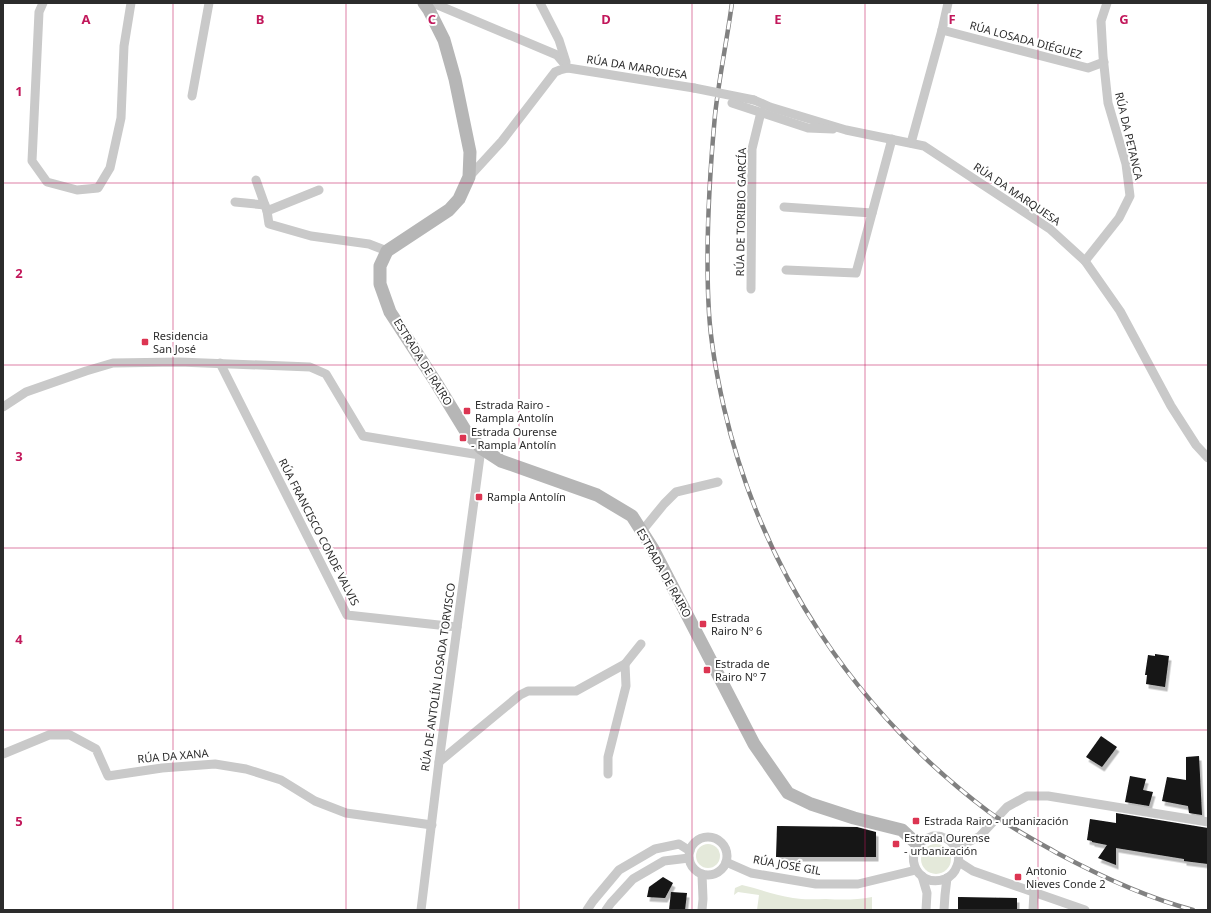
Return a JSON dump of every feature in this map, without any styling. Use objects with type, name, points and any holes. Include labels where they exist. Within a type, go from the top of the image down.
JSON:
[{"type":"street","points":[[43,3],[39,12],[32,161],[47,182],[77,190],[98,188],[110,168],[122,118],[124,46],[131,3]]},
{"type":"street","points":[[192,96],[209,3]]},
{"type":"street","points":[[424,3],[444,40],[455,79],[470,152],[469,177]]},
{"type":"street","points":[[434,3],[557,55],[568,68]]},
{"type":"street","points":[[540,3],[560,40],[568,68]]},
{"type":"street","points":[[911,143],[948,3]]},
{"type":"street","name":"RÚA DA PETANCA","points":[[1085,260],[1119,218],[1130,196],[1126,164],[1108,103],[1101,21],[1107,3]]},
{"type":"street","name":"RÚA LOSADA DIÉGUEZ","points":[[942,30],[1088,68],[1104,62]]},
{"type":"street","points":[[256,180],[266,208],[269,224],[311,236],[370,244],[387,251],[449,210],[459,199],[469,177],[502,141],[555,72],[568,68]]},
{"type":"street","name":"RÚA DA MARQUESA","points":[[568,68],[694,88],[754,100],[770,107],[846,130],[924,146],[1050,229],[1085,260],[1120,311],[1171,406],[1196,445],[1208,458]]},
{"type":"street","name":"RÚA DA MARQUESA","points":[[732,103],[808,128],[846,130]]},
{"type":"street","name":"RÚA DE TORIBIO GARCÍA","points":[[751,289],[752,149],[761,112]]},
{"type":"street","points":[[786,270],[856,273],[892,139]]},
{"type":"street","points":[[236,202],[266,208],[320,190]]},
{"type":"street","points":[[784,207],[872,213]]},
{"type":"street","name":"ESTRADA DE RAIRO","points":[[387,251],[380,266],[380,284],[390,312],[436,380],[465,430],[480,452],[501,461],[597,494],[632,516],[653,548],[754,744],[788,793],[811,804],[852,818],[902,830],[918,845]]},
{"type":"street","points":[[3,407],[26,392],[86,371],[113,364],[179,362],[310,367],[326,374],[363,436],[480,452]]},
{"type":"street","name":"RÚA FRANCISCO CONDE VALVIS","points":[[220,363],[347,615],[457,627]]},
{"type":"street","name":"RÚA DE ANTOLÍN LOSADA TORVISCO","points":[[421,910],[480,452]]},
{"type":"street","points":[[642,530],[676,492],[718,482]]},
{"type":"street","points":[[439,762],[520,695],[528,691],[576,691],[625,664],[641,644]]},
{"type":"street","points":[[608,774],[608,757],[626,686],[625,664]]},
{"type":"street","name":"RÚA DA XANA","points":[[3,754],[49,735],[70,735],[96,750],[108,776],[162,768],[215,764],[246,769],[281,780],[315,801],[346,813],[432,825]]},
{"type":"street","points":[[956,847],[979,837],[1007,807],[1027,796],[1048,796],[1208,822]]},
{"type":"street","points":[[919,873],[930,880],[939,881],[947,878],[954,872],[959,862],[956,847],[950,841],[942,837],[932,836],[925,839],[918,845],[914,852],[914,861],[927,893],[926,910]]},
{"type":"street","points":[[714,838],[725,848],[727,855],[726,862],[717,873],[710,875],[702,874],[696,871],[691,865],[690,854],[694,844],[699,840],[714,838]]},
{"type":"street","points":[[588,910],[620,870],[656,849],[680,844],[690,854]]},
{"type":"street","points":[[606,910],[632,879],[664,861],[690,854]]},
{"type":"street","name":"RÚA JOSÉ GIL","points":[[726,862],[751,873],[816,884],[858,884],[919,873]]},
{"type":"street","points":[[959,862],[973,871],[1085,910]]},
{"type":"street","points":[[702,874],[702,910]]},
{"type":"street","points":[[944,910],[947,878]]},
{"type":"street","points":[[1033,910],[1034,892]]},
{"type":"shaded area","points":[[708,844],[717,847],[720,856],[717,865],[708,868],[699,865],[696,856],[699,847]]},
{"type":"shaded area","points":[[936,844],[947,848],[951,859],[947,870],[936,874],[925,870],[921,859],[925,848]]},
{"type":"shaded area","points":[[742,885],[801,899],[849,900],[872,897],[872,910],[757,910],[759,895],[738,892],[734,895],[735,888]]},
{"type":"building","points":[[1155,654],[1169,656],[1165,687],[1146,684],[1147,675],[1145,675],[1148,655],[1155,656]]},
{"type":"building","points":[[1101,736],[1117,747],[1102,767],[1086,757]]},
{"type":"building","points":[[1199,756],[1202,815],[1189,813],[1188,806],[1162,801],[1167,777],[1186,780],[1186,757]]},
{"type":"building","points":[[1130,776],[1146,779],[1143,790],[1153,792],[1149,806],[1125,802]]},
{"type":"building","points":[[1116,813],[1208,828],[1208,864],[1116,848],[1116,865],[1098,858],[1107,845],[1087,840],[1090,819],[1116,823]]},
{"type":"building","points":[[777,826],[857,827],[876,832],[876,857],[776,857]]},
{"type":"building","points":[[663,877],[673,883],[665,898],[647,897],[649,887]]},
{"type":"building","points":[[671,892],[687,893],[685,910],[669,910]]},
{"type":"building","points":[[958,897],[1017,898],[1017,910],[958,910]]},
{"type":"railway","points":[[732,3],[715,115],[711,164],[707,264],[710,325],[721,396],[741,468],[763,526],[789,581],[820,634],[856,683],[896,729],[941,772],[989,812],[1057,853],[1090,870],[1158,899],[1193,910]]},
{"type":"place","name":"Residencia San José","points":[[145,342]]},
{"type":"place","name":"Estrada Rairo - Rampla Antolín","points":[[467,411]]},
{"type":"place","name":"Estrada Ourense - Rampla Antolín","points":[[463,438]]},
{"type":"place","name":"Rampla Antolín","points":[[479,497]]},
{"type":"place","name":"Estrada Rairo Nº 6","points":[[703,624]]},
{"type":"place","name":"Estrada de Rairo Nº 7","points":[[707,670]]},
{"type":"place","name":"Estrada Rairo - urbanización","points":[[916,821]]},
{"type":"place","name":"Estrada Ourense - urbanización","points":[[896,844]]},
{"type":"place","name":"Antonio Nieves Conde 2","points":[[1018,877]]}]
